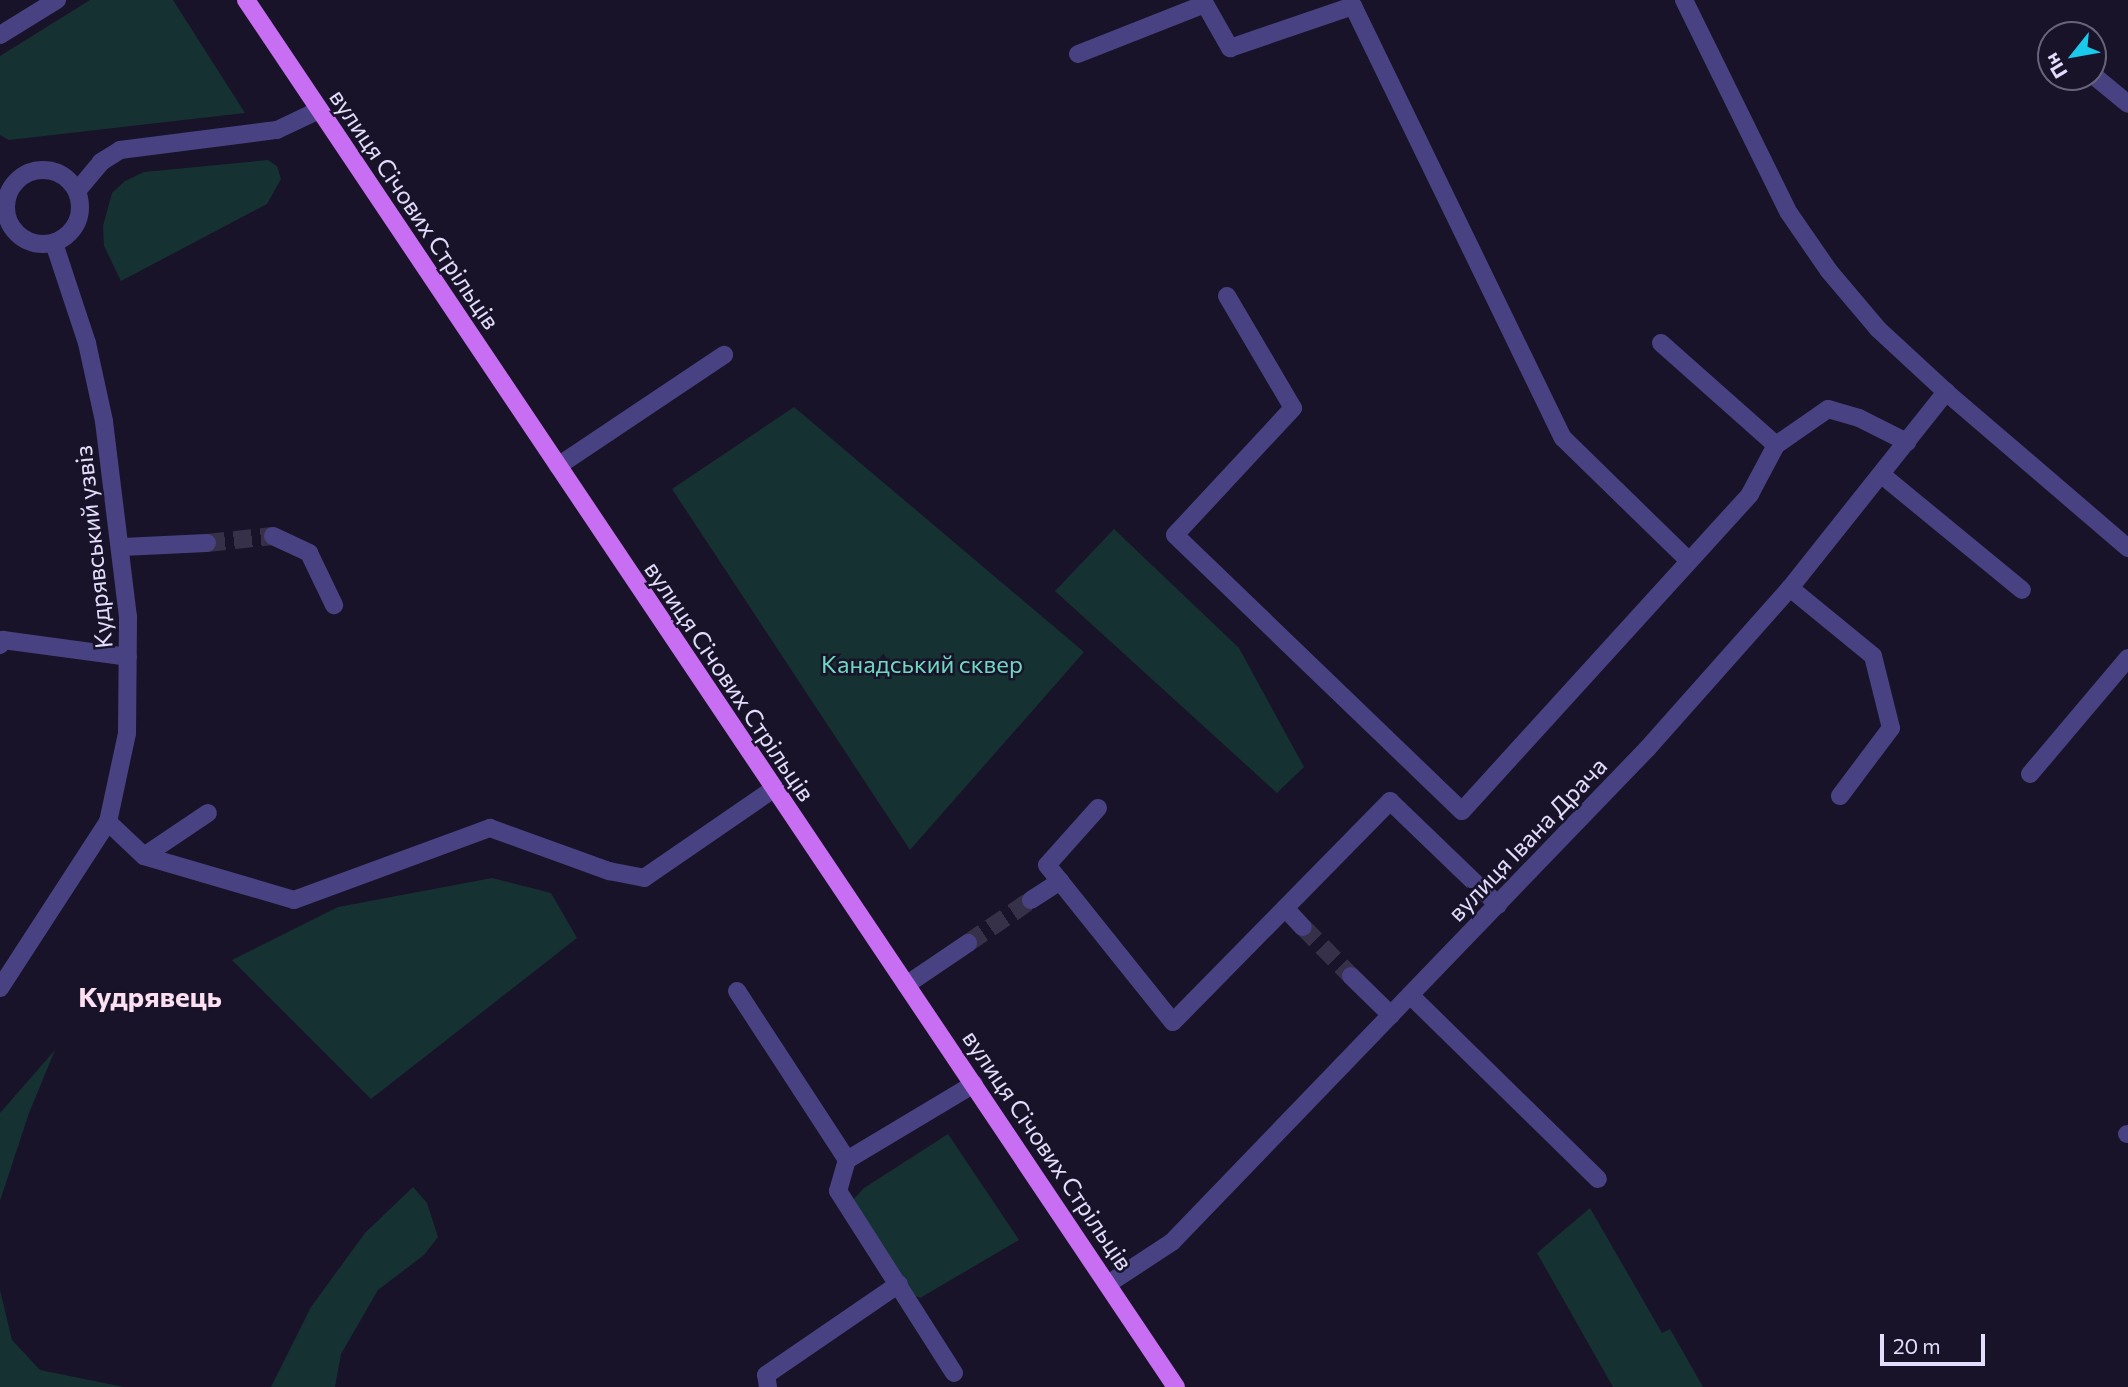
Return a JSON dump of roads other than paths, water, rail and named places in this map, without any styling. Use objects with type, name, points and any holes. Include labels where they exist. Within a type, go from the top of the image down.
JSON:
[{"type":"main road","name":"вулиця Січових Стрільців","points":[[246,0],[772,790],[974,1084],[1176,1387]]},
{"type":"street","points":[[0,35],[57,0]]},
{"type":"street","points":[[1684,0],[1796,222],[1829,271],[1878,329],[1946,392],[2128,548]]},
{"type":"street","points":[[1078,54],[1205,4],[1230,48],[1353,6],[1563,438],[1689,561]]},
{"type":"street","points":[[2107,87],[2128,104]]},
{"type":"street","points":[[77,191],[100,162],[120,150],[277,130],[319,110]]},
{"type":"street","points":[[35,170],[60,174],[77,191],[79,217],[73,229],[54,243],[21,237],[8,220],[2,205],[13,183],[35,170]]},
{"type":"street","name":"Кудрявський узвіз","points":[[0,988],[108,822],[127,733],[128,657],[122,547],[90,356],[54,243]]},
{"type":"street","points":[[1227,296],[1293,408],[1175,535],[1462,811],[1750,494],[1776,445],[1828,409],[1859,418],[1908,442]]},
{"type":"street","points":[[1661,344],[1776,445]]},
{"type":"street","points":[[558,466],[724,355]]},
{"type":"street","name":"вулиця Івана Драча","points":[[1108,1284],[1171,1242],[1647,749],[1790,588],[1946,392]]},
{"type":"street","points":[[1882,475],[2022,590]]},
{"type":"street","points":[[272,536],[309,552],[334,605]]},
{"type":"street","points":[[122,547],[207,543]]},
{"type":"street","points":[[1790,588],[1874,656],[1891,727],[1840,796]]},
{"type":"street","points":[[0,645],[3,639],[128,657]]},
{"type":"street","points":[[2030,774],[2128,658]]},
{"type":"street","points":[[108,822],[144,856],[294,900],[490,828],[609,871],[644,878],[772,790]]},
{"type":"street","points":[[1098,808],[1047,865],[1173,1022],[1390,801],[1498,905]]},
{"type":"street","points":[[144,856],[208,813]]},
{"type":"street","points":[[1031,900],[1059,881]]},
{"type":"street","points":[[1285,908],[1303,927]]},
{"type":"street","points":[[906,985],[968,943]]},
{"type":"street","points":[[1352,976],[1391,1015]]},
{"type":"street","points":[[737,991],[847,1160]]},
{"type":"street","points":[[1410,995],[1598,1179]]},
{"type":"street","points":[[954,1373],[838,1191],[847,1160],[974,1084]]},
{"type":"street","points":[[768,1387],[766,1375],[899,1284]]},
{"type":"tunnel","points":[[207,543],[273,536]]},
{"type":"tunnel","points":[[968,943],[1031,900]]},
{"type":"tunnel","points":[[1303,927],[1351,976]]},
{"type":"district","name":"Кудрявець","points":[[150,996]]},
{"type":"park label","name":"Канадський сквер","points":[[922,664]]}]
